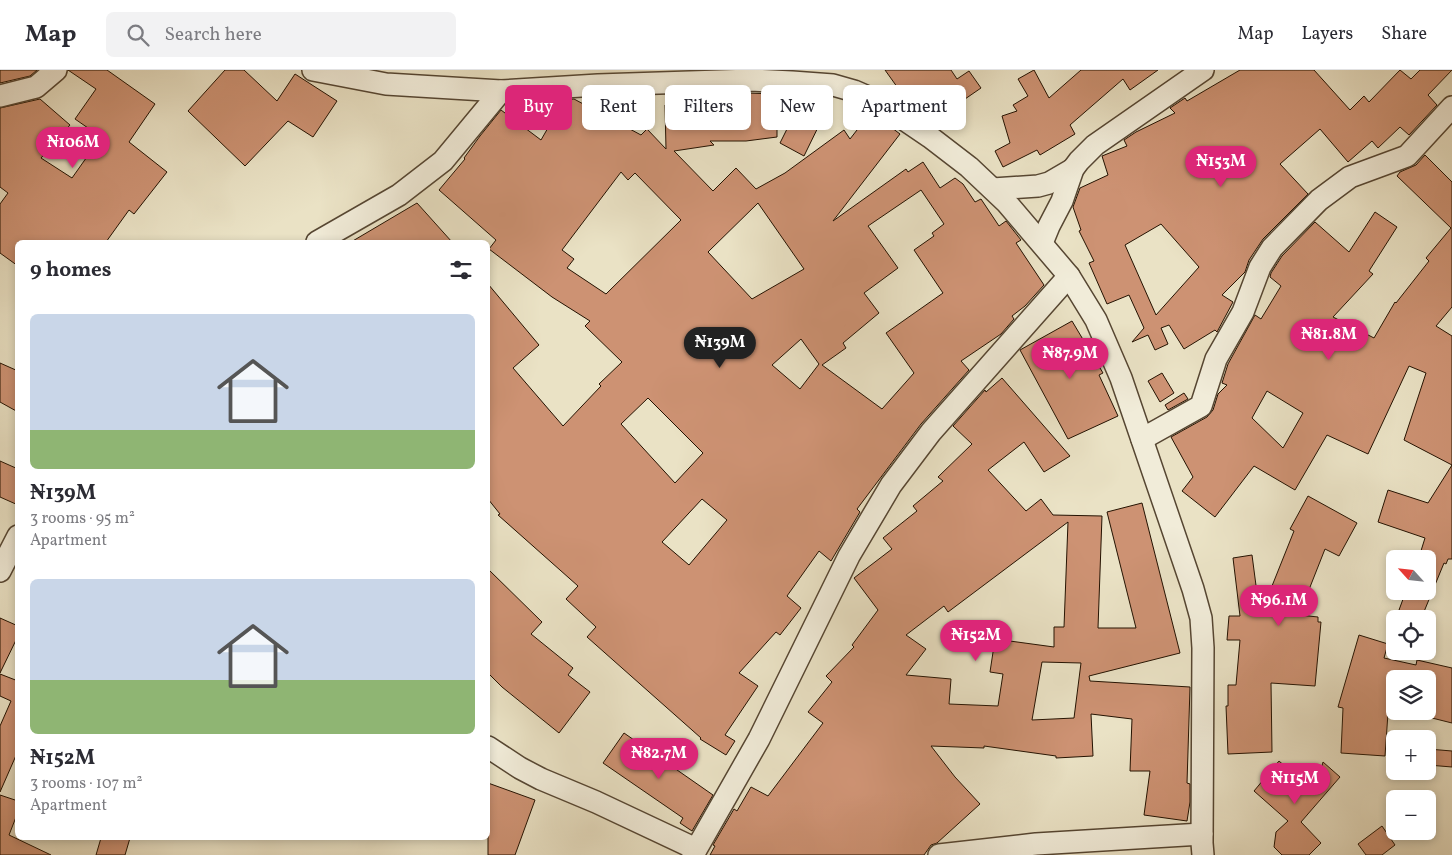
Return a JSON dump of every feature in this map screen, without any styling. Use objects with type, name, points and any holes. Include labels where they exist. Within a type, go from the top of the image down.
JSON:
[{"type":"street","points":[[0,96],[36,87],[56,70]]},
{"type":"street","points":[[313,70],[386,84],[502,91],[598,85],[751,80],[833,85],[877,101],[930,137],[969,167],[1006,202],[1069,276],[1096,320],[1121,378],[1142,439],[1201,618],[1203,648],[1203,855]]},
{"type":"street","points":[[993,189],[1038,186],[1049,183],[1073,169],[1095,145],[1203,70]]},
{"type":"street","points":[[320,240],[399,195],[443,162],[502,91]]},
{"type":"street","points":[[1142,439],[1200,406],[1216,359],[1244,312],[1260,267],[1272,248],[1319,200],[1350,176],[1407,156],[1452,107]]},
{"type":"street","points":[[1042,243],[1062,201],[1073,169]]},
{"type":"street","points":[[490,748],[541,780],[596,802],[695,852],[759,739],[849,556],[891,485],[932,432],[1069,276]]},
{"type":"street","points":[[0,571],[15,542]]},
{"type":"street","points":[[940,855],[1036,844],[1202,834]]},
{"type":"building","points":[[0,70],[37,70],[30,76],[0,83]]},
{"type":"building","points":[[68,70],[107,70],[155,104],[129,142],[167,172],[134,214],[129,210],[107,240],[15,240],[15,264],[0,253],[0,204],[8,193],[0,187],[0,108],[40,99],[70,125],[41,158],[72,178],[101,137],[75,119],[96,89]]},
{"type":"building","points":[[225,70],[244,70],[277,101],[295,74],[337,101],[313,137],[288,121],[245,166],[188,111]]},
{"type":"building","points":[[885,70],[951,70],[957,79],[969,71],[981,88],[966,98],[966,85],[896,85]]},
{"type":"building","points":[[1034,70],[1049,98],[1081,70],[1158,70],[1130,90],[1123,79],[1070,125],[1075,134],[1040,155],[1037,150],[1003,167],[995,151],[1010,143],[1002,116],[1017,111],[1013,105],[1028,96],[1018,79]]},
{"type":"building","points":[[1240,70],[1314,70],[1350,110],[1364,96],[1369,102],[1400,70],[1411,79],[1420,70],[1452,70],[1428,95],[1437,105],[1409,135],[1400,127],[1378,148],[1372,141],[1348,162],[1320,129],[1280,164],[1308,194],[1263,239],[1249,260],[1245,272],[1222,295],[1233,302],[1217,332],[1215,330],[1184,349],[1169,325],[1161,328],[1168,344],[1155,350],[1148,335],[1132,342],[1144,328],[1129,295],[1107,304],[1089,263],[1094,261],[1079,231],[1081,230],[1073,207],[1080,188],[1108,175],[1102,156],[1127,146],[1124,140],[1175,113],[1170,108],[1185,98],[1187,101]],"holes":[[[1161,224],[1199,267],[1156,315],[1125,245]]]},
{"type":"building","points":[[751,93],[761,93],[761,130],[777,130],[777,137],[746,141],[710,141],[714,145],[674,151],[713,191],[736,168],[756,189],[785,173],[844,130],[850,139],[857,130],[895,130],[900,134],[833,221],[906,169],[908,172],[923,162],[940,188],[955,178],[963,184],[975,202],[981,199],[999,226],[1006,221],[1021,240],[1016,243],[1044,285],[1025,306],[1012,316],[1014,319],[1001,334],[961,361],[969,370],[921,424],[857,509],[860,512],[831,561],[819,551],[787,596],[801,608],[780,635],[776,632],[739,673],[758,686],[725,735],[735,741],[726,755],[700,739],[587,637],[596,627],[566,599],[578,586],[498,515],[500,514],[490,502],[490,286],[539,345],[513,368],[563,426],[601,386],[599,384],[622,362],[585,326],[590,321],[552,297],[490,250],[496,240],[439,190],[465,159],[480,136],[501,110],[505,113],[505,130],[528,130],[541,140],[547,130],[572,130],[572,99],[574,99],[582,103],[582,130],[632,130],[641,135],[648,130],[666,149],[666,130],[751,130]],"holes":[[[621,172],[628,180],[635,173],[681,220],[606,294],[567,268],[574,259],[562,250]],[[921,190],[944,224],[932,233],[934,236],[914,250],[943,293],[886,333],[914,373],[882,409],[822,365],[846,348],[843,343],[879,313],[864,293],[898,268],[868,226]],[[758,203],[804,269],[752,299],[708,252]],[[801,339],[819,364],[800,389],[772,365]],[[648,398],[703,453],[675,483],[621,424]],[[702,499],[727,520],[689,565],[662,542]]]},
{"type":"building","points":[[786,130],[817,130],[804,156],[780,143]]},
{"type":"building","points":[[1425,155],[1452,182],[1452,307],[1436,326],[1452,336],[1452,465],[1404,440],[1426,373],[1409,366],[1368,454],[1327,435],[1295,490],[1254,466],[1215,517],[1182,491],[1193,477],[1171,437],[1207,417],[1213,410],[1218,394],[1227,385],[1222,383],[1228,364],[1255,315],[1261,319],[1281,286],[1270,277],[1271,273],[1282,256],[1315,222],[1349,252],[1375,212],[1397,227],[1369,271],[1373,274],[1333,317],[1374,338],[1395,302],[1429,261],[1426,258],[1451,228],[1397,176],[1400,172],[1416,165]],"holes":[[[1267,391],[1303,413],[1283,448],[1252,418]]]},
{"type":"building","points":[[417,203],[450,240],[354,240]]},
{"type":"building","points":[[1072,321],[1103,373],[1099,375],[1118,416],[1068,439],[1020,350]]},
{"type":"building","points":[[0,363],[15,370],[15,410],[0,402]]},
{"type":"building","points":[[1162,373],[1174,393],[1160,402],[1148,381]]},
{"type":"building","points":[[1002,378],[1070,456],[1044,472],[1024,442],[988,470],[1026,511],[1041,499],[1053,515],[1102,516],[1098,628],[1136,628],[1107,512],[1142,503],[1180,653],[1089,676],[1090,681],[1190,687],[1187,783],[1190,784],[1190,802],[1187,821],[1144,815],[1150,771],[1130,771],[1132,719],[1091,714],[1093,756],[1056,758],[1056,756],[984,746],[984,748],[931,746],[955,777],[980,804],[937,843],[931,845],[924,855],[710,855],[715,846],[713,845],[734,809],[737,811],[751,787],[768,796],[823,723],[808,712],[832,682],[826,676],[854,647],[852,645],[878,610],[854,578],[892,549],[883,538],[917,511],[913,506],[943,481],[938,477],[972,444],[953,426],[985,390],[986,392]],"holes":[[[1068,522],[1064,627],[1054,627],[1054,647],[995,639],[990,672],[1003,674],[998,706],[949,704],[951,679],[906,675],[926,649],[906,635],[944,606],[948,612]],[[1042,662],[1081,663],[1074,718],[1032,720]]]},
{"type":"building","points":[[1184,393],[1188,399],[1168,410],[1165,405]]},
{"type":"building","points":[[0,461],[15,468],[15,504],[0,497]]},
{"type":"building","points":[[1452,465],[1452,559],[1448,559],[1446,564],[1444,563],[1436,582],[1436,550],[1421,550],[1425,538],[1378,522],[1388,490],[1428,503]]},
{"type":"building","points":[[1308,496],[1357,523],[1339,556],[1325,549],[1299,615],[1318,617],[1318,622],[1321,622],[1315,686],[1271,683],[1272,752],[1228,754],[1226,706],[1228,706],[1228,685],[1236,685],[1240,640],[1227,640],[1229,616],[1240,616],[1233,558],[1252,555],[1260,616],[1294,531],[1290,529]]},
{"type":"building","points":[[490,571],[542,622],[531,634],[573,668],[568,675],[590,692],[559,733],[490,675]]},
{"type":"building","points":[[1403,600],[1429,600],[1425,610],[1399,610]]},
{"type":"building","points":[[0,618],[15,625],[15,642],[0,673]]},
{"type":"building","points":[[1359,635],[1386,643],[1384,658],[1386,660],[1416,665],[1417,660],[1452,668],[1452,723],[1436,719],[1436,670],[1386,670],[1386,720],[1388,720],[1385,756],[1341,753],[1343,708],[1338,707]]},
{"type":"building","points":[[0,674],[15,680],[15,758],[0,792],[0,726],[11,701],[0,696]]},
{"type":"building","points":[[624,733],[713,795],[692,831],[680,823],[683,818],[603,763]]},
{"type":"building","points":[[1436,750],[1452,751],[1452,767],[1436,766]]},
{"type":"building","points":[[1279,761],[1295,775],[1296,773],[1319,778],[1323,762],[1340,777],[1301,822],[1321,843],[1309,855],[1282,855],[1274,847],[1276,832],[1288,821],[1254,791]]},
{"type":"building","points":[[490,784],[535,800],[515,855],[488,855],[488,840],[490,840]]},
{"type":"building","points":[[0,795],[15,800],[15,820],[9,835],[15,838],[15,840],[20,840],[51,855],[0,855]]},
{"type":"building","points":[[1382,826],[1386,832],[1386,840],[1392,840],[1395,845],[1382,855],[1366,855],[1358,844]]},
{"type":"building","points":[[100,840],[129,840],[125,855],[96,855]]}]
